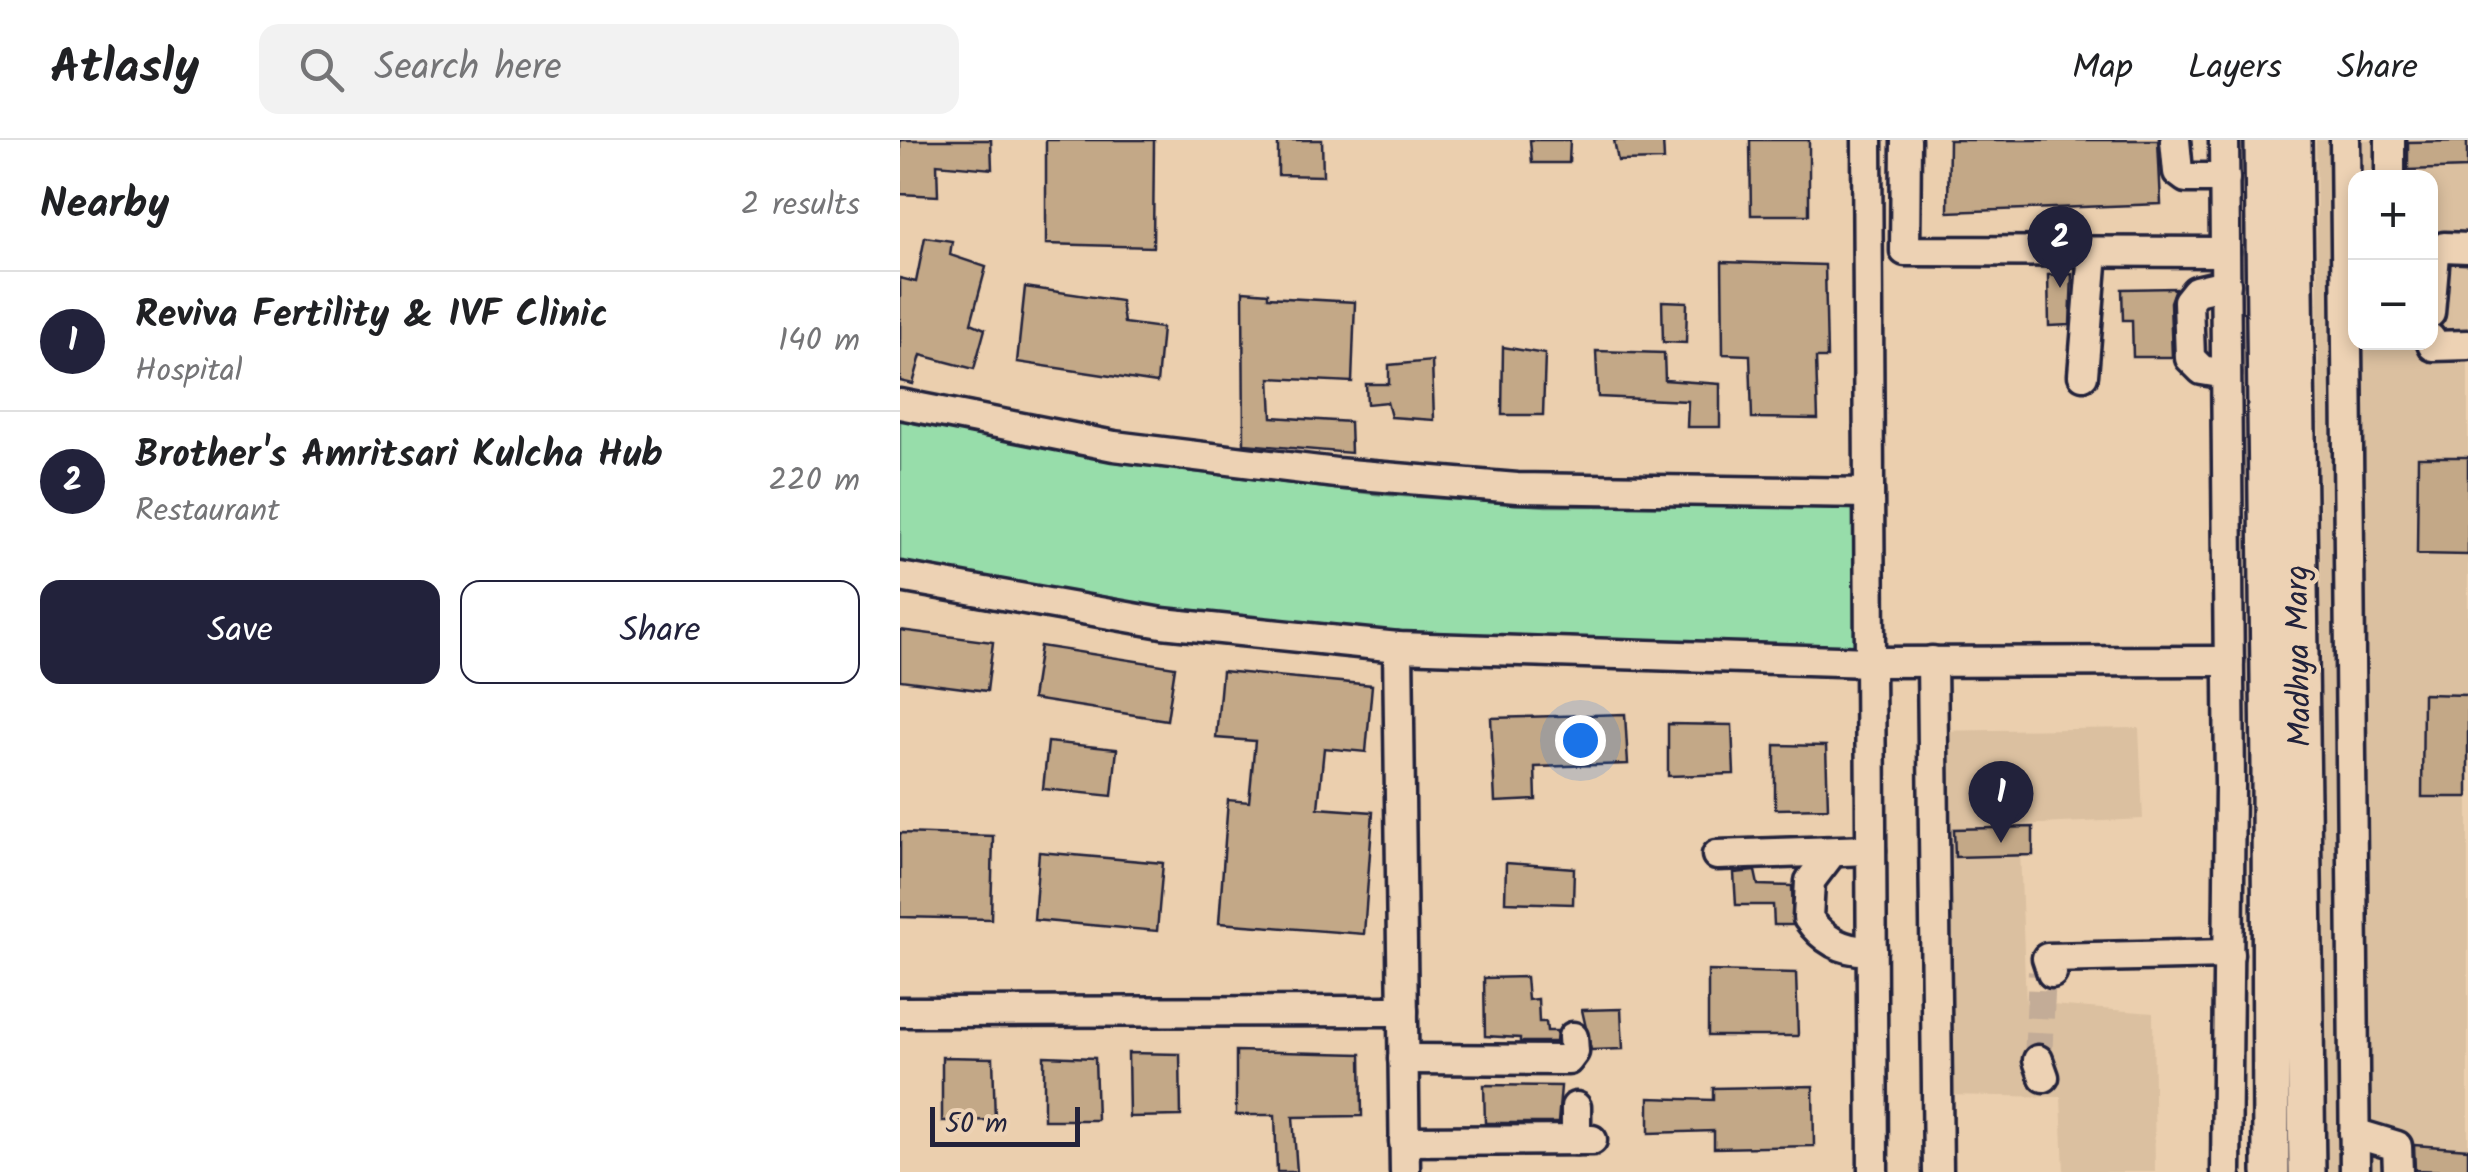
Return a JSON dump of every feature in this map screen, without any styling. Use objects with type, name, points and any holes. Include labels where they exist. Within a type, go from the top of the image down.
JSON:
[{"type":"main road","name":"Madhya Marg","points":[[2263,140],[2271,1172]]},
{"type":"main road","name":"Madhya Marg","points":[[2293,140],[2307,1172]]},
{"type":"street","points":[[1867,140],[1873,1172]]},
{"type":"street","points":[[1906,140],[1905,251],[2225,252]]},
{"type":"street","points":[[2175,140],[2178,172],[2186,178],[2224,178]]},
{"type":"street","points":[[2224,140],[2229,661],[2226,1172]]},
{"type":"street","points":[[2345,140],[2348,177]]},
{"type":"street","points":[[2390,140],[2390,170]]},
{"type":"street","points":[[2434,260],[2435,254],[2444,248],[2468,248]]},
{"type":"street","points":[[2083,375],[2093,252]]},
{"type":"street","points":[[2350,260],[2354,1172]]},
{"type":"street","points":[[2438,346],[2468,346]]},
{"type":"street","points":[[900,404],[1114,446],[1336,473],[1517,488],[1869,493]]},
{"type":"street","points":[[900,578],[1162,623],[1398,647],[1870,662],[2229,661]]},
{"type":"street","points":[[1398,647],[1405,1172]]},
{"type":"street","points":[[1932,661],[1938,1172]]},
{"type":"street","points":[[1718,855],[1871,850]]},
{"type":"street","points":[[1832,852],[1810,881],[1808,918],[1830,942],[1850,950],[1872,950]]},
{"type":"street","points":[[2047,970],[2047,958],[2229,954]]},
{"type":"street","points":[[900,1012],[1403,1012]]},
{"type":"street","points":[[1403,1059],[1568,1060],[1574,1052],[1574,1037]]},
{"type":"street","points":[[1404,1140],[1584,1140],[1576,1107]]},
{"type":"street","points":[[2354,1133],[2397,1146],[2398,1172]]},
{"type":"shaded area","points":[[2316,140],[2468,140],[2468,1172],[2327,1172]]},
{"type":"shaded area","points":[[2139,728],[2143,819],[2019,825],[2026,1003],[2153,1013],[2155,1172],[2064,1172],[2061,1097],[1942,1095],[1928,731]]},
{"type":"green space","points":[[900,416],[1121,463],[1376,494],[1546,506],[1856,506],[1855,648],[1394,634],[1159,609],[900,567]]},
{"type":"building","points":[[900,140],[991,140],[992,169],[937,164],[938,196],[900,194]]},
{"type":"building","points":[[1046,140],[1154,140],[1153,247],[1046,244]]},
{"type":"building","points":[[1278,140],[1322,140],[1323,176],[1278,175]]},
{"type":"building","points":[[1530,140],[1570,140],[1569,163],[1532,163]]},
{"type":"building","points":[[1614,140],[1663,140],[1664,160],[1618,161]]},
{"type":"building","points":[[1750,140],[1809,140],[1809,215],[1751,215]]},
{"type":"building","points":[[1949,140],[2158,140],[2161,204],[1948,212]]},
{"type":"building","points":[[2467,141],[2467,168],[2408,170],[2408,142]]},
{"type":"building","points":[[925,237],[952,241],[950,255],[986,267],[971,323],[985,329],[974,369],[921,355],[913,384],[900,381],[900,278],[916,282]]},
{"type":"building","points":[[1722,262],[1825,265],[1827,358],[1816,358],[1818,419],[1752,418],[1750,355],[1723,354]]},
{"type":"building","points":[[2072,274],[2070,325],[2049,326],[2048,275]]},
{"type":"building","points":[[1025,287],[1121,301],[1124,323],[1162,328],[1157,383],[1017,362]]},
{"type":"building","points":[[2175,288],[2170,302],[2172,357],[2133,357],[2132,320],[2123,320],[2122,289]]},
{"type":"building","points":[[1243,291],[1268,293],[1268,297],[1355,302],[1352,382],[1270,378],[1272,417],[1350,422],[1351,453],[1244,444]]},
{"type":"building","points":[[1662,301],[1687,302],[1686,343],[1663,342]]},
{"type":"building","points":[[1503,347],[1545,354],[1543,415],[1502,415]]},
{"type":"building","points":[[1596,351],[1664,353],[1665,380],[1720,384],[1720,427],[1687,427],[1688,401],[1598,397]]},
{"type":"building","points":[[1432,361],[1434,420],[1391,417],[1387,402],[1367,404],[1366,384],[1389,384],[1389,365]]},
{"type":"building","points":[[2418,457],[2468,457],[2468,555],[2417,554]]},
{"type":"building","points":[[900,630],[993,642],[987,691],[900,680]]},
{"type":"building","points":[[1040,646],[1175,667],[1167,720],[1032,699]]},
{"type":"building","points":[[1222,671],[1372,685],[1366,752],[1324,748],[1318,808],[1373,812],[1364,934],[1219,923],[1228,800],[1249,802],[1255,741],[1216,738]]},
{"type":"building","points":[[2423,694],[2468,695],[2468,797],[2422,797]]},
{"type":"building","points":[[1625,714],[1628,764],[1535,767],[1536,800],[1495,802],[1491,718]]},
{"type":"building","points":[[1668,724],[1732,725],[1734,774],[1668,776]]},
{"type":"building","points":[[1048,742],[1117,749],[1112,796],[1043,789]]},
{"type":"building","points":[[1775,745],[1826,746],[1828,808],[1775,809]]},
{"type":"building","points":[[2033,827],[2033,855],[1955,857],[1954,829]]},
{"type":"building","points":[[900,833],[993,836],[991,919],[900,917]]},
{"type":"building","points":[[1039,852],[1163,863],[1157,931],[1034,920]]},
{"type":"building","points":[[1506,863],[1574,868],[1573,904],[1505,902]]},
{"type":"building","points":[[1755,871],[1758,885],[1792,886],[1793,925],[1774,925],[1773,905],[1736,905],[1734,873]]},
{"type":"building","points":[[1708,971],[1796,973],[1798,1036],[1708,1036]]},
{"type":"building","points":[[1526,977],[1528,1000],[1538,999],[1539,1022],[1546,1022],[1547,1031],[1557,1031],[1556,1042],[1520,1042],[1520,1038],[1485,1036],[1484,978]]},
{"type":"building","points":[[1621,1009],[1623,1049],[1591,1050],[1582,1010]]},
{"type":"building","points":[[1236,1051],[1361,1054],[1362,1116],[1293,1117],[1297,1172],[1277,1172],[1275,1115],[1236,1115]]},
{"type":"building","points":[[1128,1053],[1180,1054],[1181,1116],[1129,1117]]},
{"type":"building","points":[[1044,1056],[1095,1058],[1097,1120],[1044,1120]]},
{"type":"building","points":[[942,1057],[993,1058],[995,1120],[942,1121]]},
{"type":"building","points":[[1484,1085],[1561,1086],[1558,1123],[1485,1123]]},
{"type":"building","points":[[1813,1086],[1814,1146],[1714,1148],[1714,1131],[1649,1133],[1649,1098],[1713,1100],[1713,1088]]},
{"type":"building","points":[[2414,1145],[2468,1149],[2468,1172],[2415,1170]]},
{"type":"tunnel","points":[[2038,1060],[2042,972]]},
{"type":"place","name":"Brother's Amritsari Kulcha Hub","points":[[2060,288]]},
{"type":"place","name":"Reviva Fertility & IVF Clinic","points":[[2001,843]]}]
